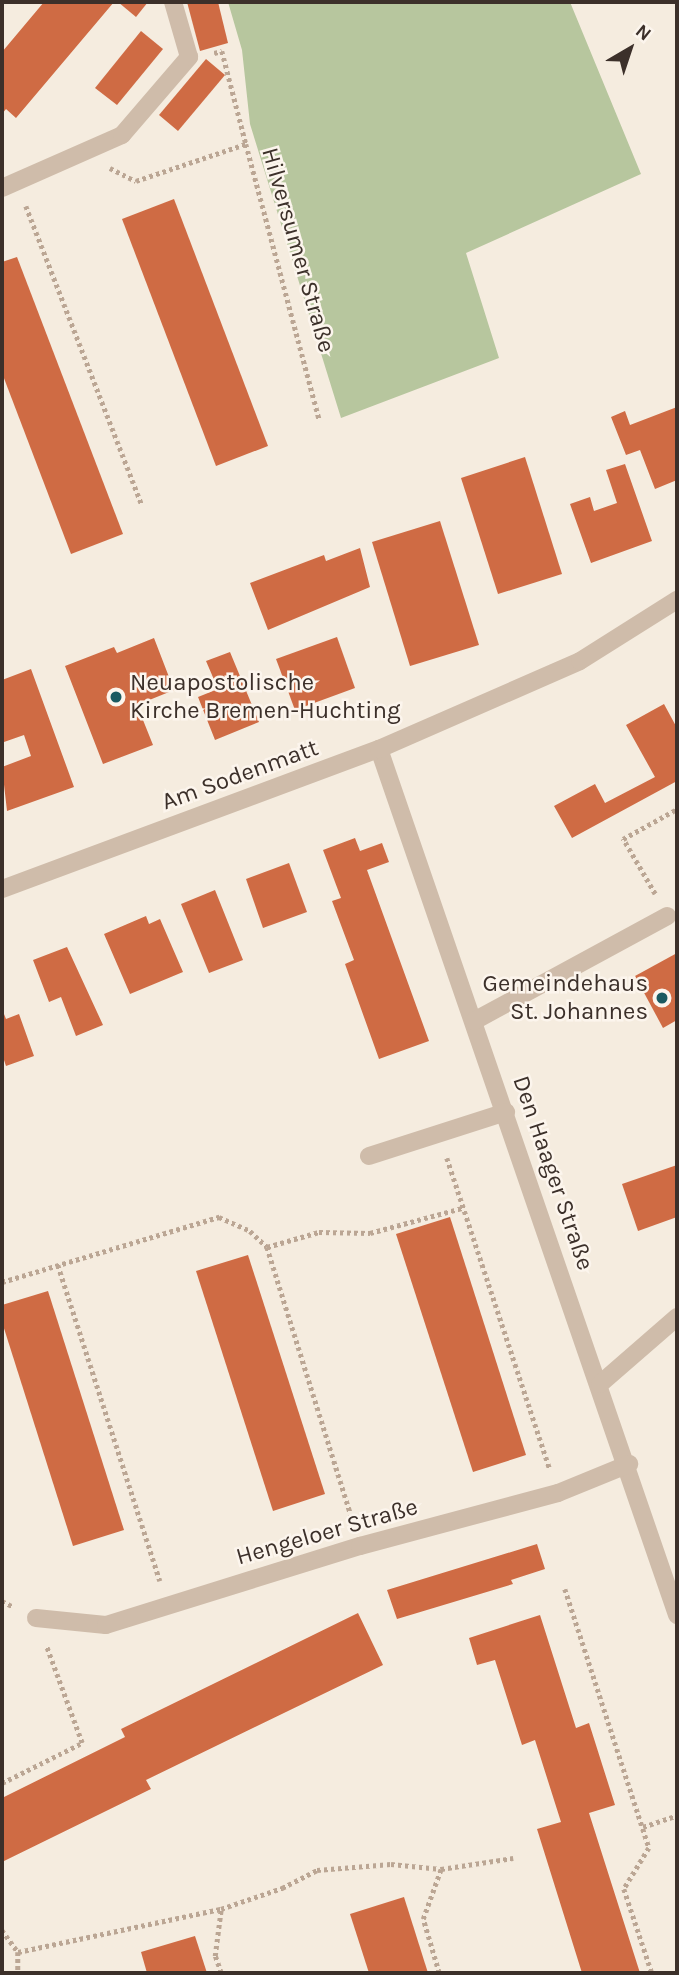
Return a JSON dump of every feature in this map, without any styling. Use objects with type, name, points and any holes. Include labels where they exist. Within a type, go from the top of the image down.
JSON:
[{"type":"street","points":[[9,185],[78,152],[122,135],[189,57],[173,2]]},
{"type":"street","name":"Am Sodenmatt","points":[[2,889],[379,749],[580,662],[677,600]]},
{"type":"street","name":"Den Haager Straße","points":[[379,749],[629,1464],[677,1615]]},
{"type":"street","points":[[474,1021],[667,916]]},
{"type":"street","points":[[369,1156],[506,1112]]},
{"type":"street","points":[[600,1384],[677,1317]]},
{"type":"street","name":"Hengeloer Straße","points":[[36,1618],[106,1625],[360,1546],[558,1493],[629,1464]]},
{"type":"path","points":[[189,57],[222,51],[246,144]]},
{"type":"path","name":"Hilversumer Straße","points":[[78,152],[136,181],[246,144],[319,418]]},
{"type":"path","points":[[9,185],[142,505]]},
{"type":"path","points":[[667,916],[623,839],[677,809]]},
{"type":"path","points":[[440,1134],[462,1208],[558,1493]]},
{"type":"path","points":[[267,1247],[319,1232],[370,1233],[462,1208]]},
{"type":"path","points":[[2,1282],[219,1217],[250,1231],[267,1247],[360,1546]]},
{"type":"path","points":[[58,1265],[168,1606]]},
{"type":"path","points":[[565,1589],[649,1848],[624,1889],[652,1973]]},
{"type":"path","points":[[2,1783],[82,1743],[36,1618]]},
{"type":"path","points":[[643,1826],[677,1815]]},
{"type":"path","points":[[18,1952],[221,1909],[282,1888],[317,1870],[391,1864],[441,1869],[513,1857]]},
{"type":"path","points":[[439,1973],[423,1919],[441,1869]]},
{"type":"path","points":[[220,1973],[215,1956],[221,1909]]},
{"type":"path","points":[[2,1930],[18,1952],[18,1973]]},
{"type":"green space","points":[[228,2],[570,2],[641,174],[466,253],[499,358],[341,418],[250,124],[242,50]]},
{"type":"building","points":[[44,2],[114,2],[16,118],[6,109],[2,114],[2,52]]},
{"type":"building","points":[[118,2],[148,2],[136,17]]},
{"type":"building","points":[[187,2],[218,2],[228,43],[200,51]]},
{"type":"building","points":[[141,31],[163,49],[117,105],[95,88]]},
{"type":"building","points":[[206,59],[225,75],[178,131],[159,115]]},
{"type":"building","points":[[174,199],[268,446],[216,466],[122,219]]},
{"type":"building","points":[[17,257],[123,534],[71,554],[2,373],[2,262]]},
{"type":"building","points":[[677,407],[677,480],[655,489],[640,450],[626,455],[611,417],[625,411],[630,425]]},
{"type":"building","points":[[525,457],[562,574],[498,594],[461,478]]},
{"type":"building","points":[[625,464],[652,541],[591,563],[570,504],[590,497],[594,511],[617,503],[606,470]]},
{"type":"building","points":[[440,521],[479,645],[410,666],[372,542]]},
{"type":"building","points":[[360,548],[370,587],[268,630],[250,583],[324,555],[326,561]]},
{"type":"building","points":[[337,637],[355,688],[295,710],[276,659]]},
{"type":"building","name":"Neuapostolische Kirche Bremen-Huchting","points":[[154,638],[174,690],[137,705],[153,745],[103,764],[65,666],[114,647],[117,653]]},
{"type":"building","points":[[230,652],[259,722],[215,740],[198,697],[218,689],[206,661]]},
{"type":"building","points":[[31,669],[74,787],[7,811],[2,767],[31,756],[24,735],[4,742],[2,737],[2,680]]},
{"type":"building","points":[[664,704],[677,728],[677,781],[572,838],[554,806],[595,784],[605,803],[655,777],[626,725]]},
{"type":"building","points":[[355,838],[360,851],[382,843],[389,862],[367,870],[429,1041],[379,1059],[345,964],[354,960],[332,901],[341,898],[323,850]]},
{"type":"building","points":[[289,863],[307,912],[263,928],[246,879]]},
{"type":"building","points":[[215,890],[243,960],[209,973],[181,904]]},
{"type":"building","points":[[146,916],[149,924],[160,919],[183,972],[130,994],[104,934]]},
{"type":"building","points":[[67,947],[103,1025],[76,1036],[61,997],[49,1002],[33,960]]},
{"type":"building","name":"Gemeindehaus St. Johannes","points":[[677,953],[677,1020],[663,1028],[635,976]]},
{"type":"building","points":[[2,1009],[6,1019],[19,1014],[34,1056],[6,1066],[2,1054]]},
{"type":"building","points":[[677,1165],[677,1217],[638,1231],[622,1184]]},
{"type":"building","points":[[450,1217],[526,1455],[473,1472],[396,1234]]},
{"type":"building","points":[[248,1255],[325,1494],[273,1511],[196,1271]]},
{"type":"building","points":[[48,1291],[124,1530],[73,1546],[2,1322],[2,1305]]},
{"type":"building","points":[[537,1544],[545,1569],[511,1580],[513,1584],[397,1619],[387,1590]]},
{"type":"building","points":[[358,1613],[383,1665],[146,1780],[151,1789],[2,1862],[2,1798],[125,1737],[121,1729]]},
{"type":"building","points":[[540,1615],[576,1728],[589,1723],[615,1805],[589,1813],[640,1973],[582,1973],[537,1829],[561,1822],[535,1740],[522,1745],[495,1660],[477,1665],[469,1638]]},
{"type":"building","points":[[404,1897],[428,1973],[369,1973],[350,1914]]},
{"type":"building","points":[[195,1936],[207,1973],[147,1973],[141,1952]]},
{"type":"place","name":"Neuapostolische Kirche Bremen-Huchting","points":[[116,697]]},
{"type":"place","name":"Gemeindehaus St. Johannes","points":[[662,998]]}]
